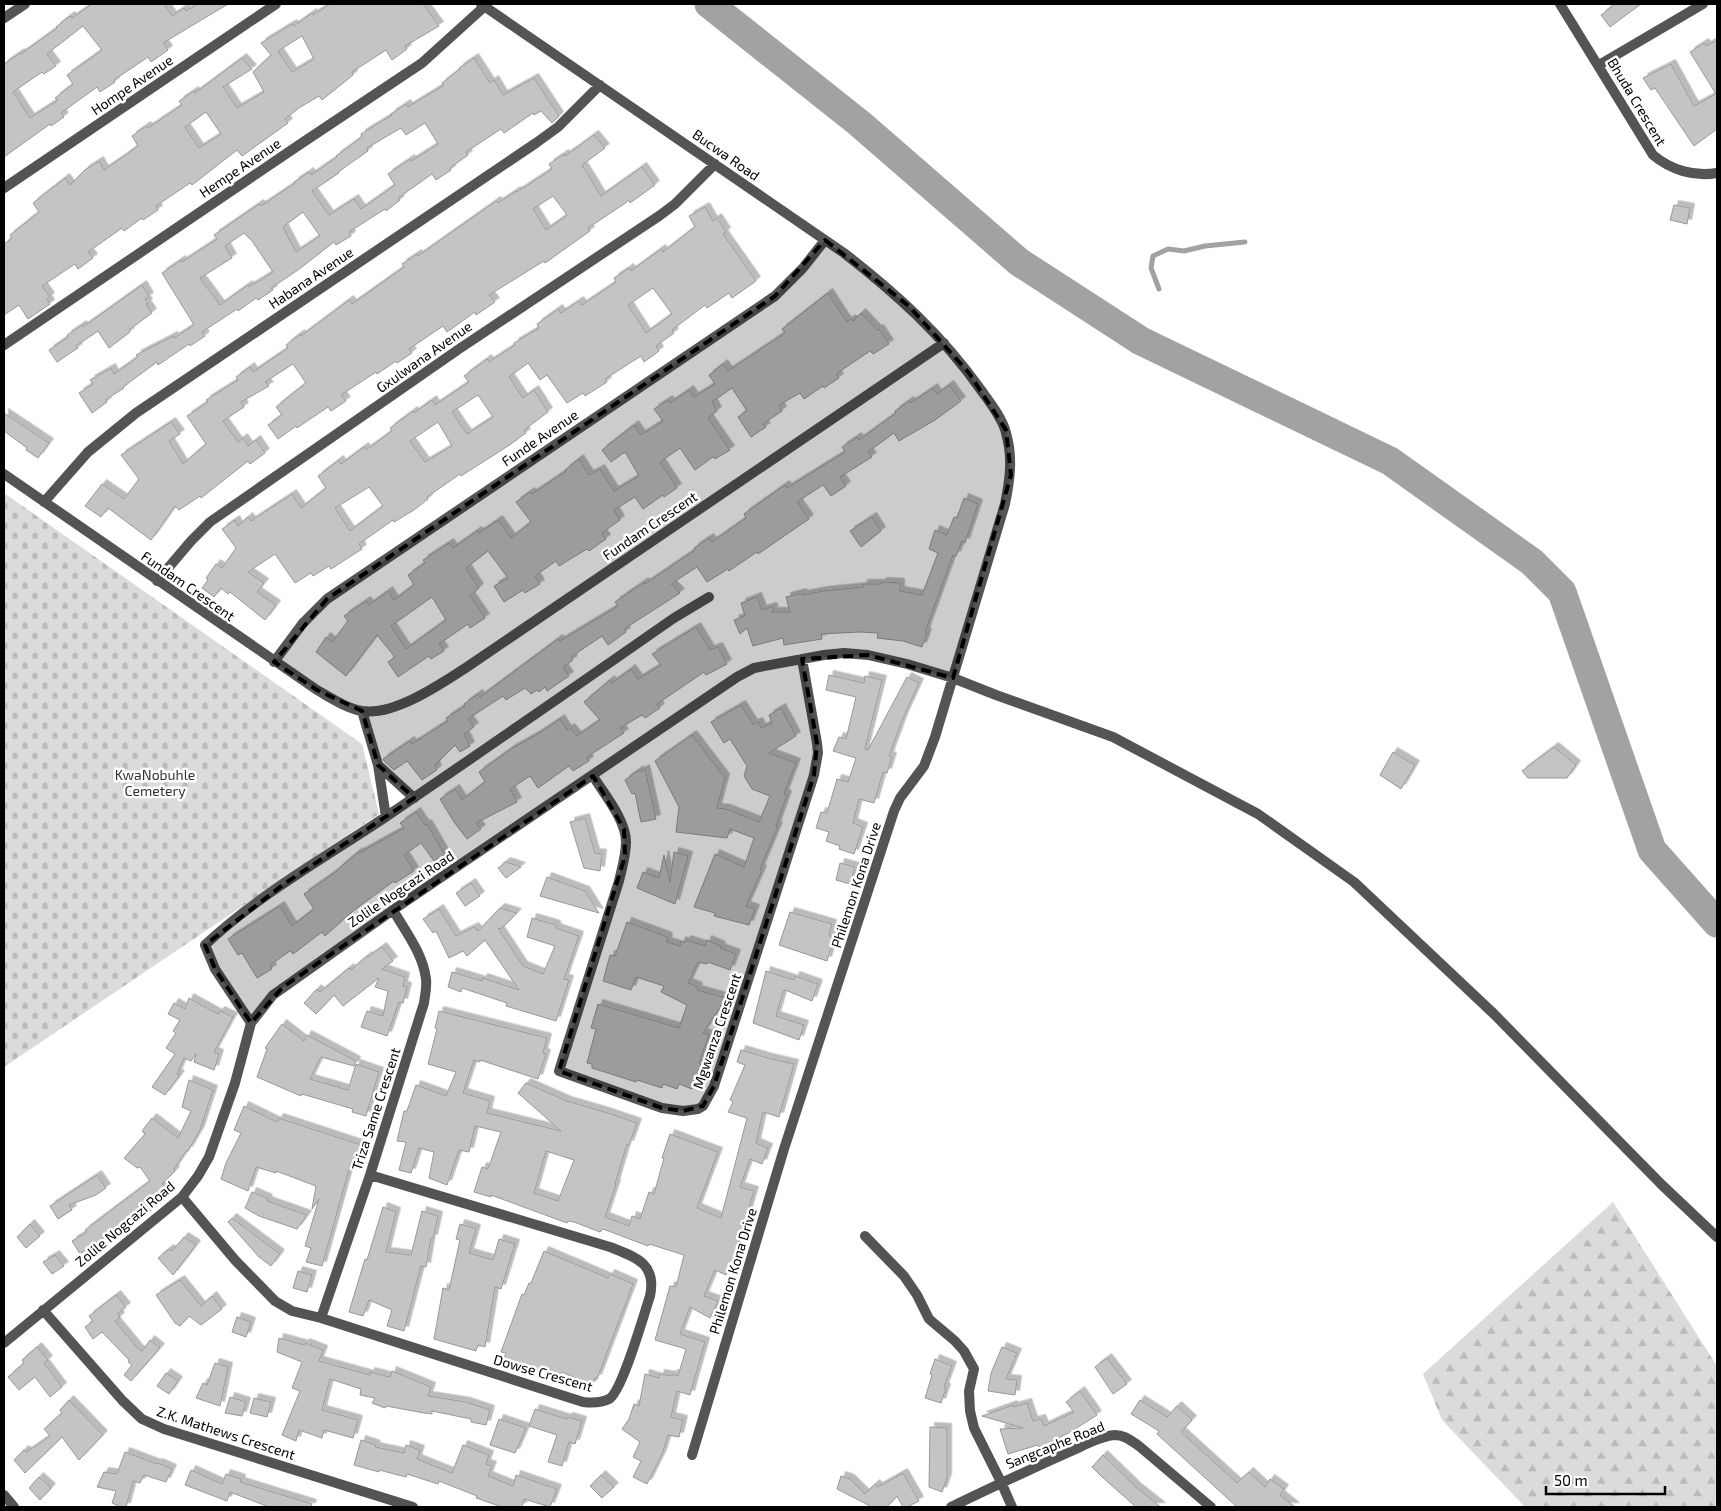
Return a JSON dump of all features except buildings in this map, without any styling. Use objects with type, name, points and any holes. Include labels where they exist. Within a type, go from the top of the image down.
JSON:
[{"type":"street","points":[[4,18],[25,4]]},
{"type":"street","name":"Hompe Avenue","points":[[4,188],[276,4]]},
{"type":"street","name":"Bhuda Crescent","points":[[1560,4],[1599,65],[1652,155],[1664,165],[1681,172],[1717,173]]},
{"type":"street","points":[[1599,65],[1703,4]]},
{"type":"street","name":"Bucwa Road","points":[[483,5],[844,253],[909,306],[944,343]]},
{"type":"street","name":"Hempe Avenue","points":[[4,344],[422,63],[483,5]]},
{"type":"street","name":"Habana Avenue","points":[[44,502],[88,452],[116,428],[536,143],[558,127],[600,85]]},
{"type":"street","name":"Gxulwana Avenue","points":[[157,581],[210,522],[459,349],[659,216],[675,204],[715,164]]},
{"type":"street","name":"Funde Avenue","points":[[274,662],[303,623],[327,599],[775,296],[803,268],[825,240]]},
{"type":"street","name":"Fundam Crescent","points":[[4,474],[274,662],[317,690],[352,708],[362,711],[396,706],[413,699],[459,672],[944,343]]},
{"type":"street","name":"Philemon Kona Drive","points":[[692,1455],[784,1149],[894,811],[900,798],[924,766],[929,756],[1005,504],[1010,475],[1009,444],[1006,430],[988,398],[944,343]]},
{"type":"street","points":[[251,1023],[215,969],[205,945],[221,930],[284,884],[414,798],[666,624],[709,597]]},
{"type":"street","name":"Zolile Nogcazi Road","points":[[4,1343],[182,1197],[198,1176],[209,1157],[235,1083],[251,1023],[272,995],[393,910],[737,677],[754,668],[802,659],[844,654],[868,655],[908,664],[952,678],[1113,737],[1258,814],[1354,882],[1494,1014],[1662,1185],[1717,1237]]},
{"type":"street","name":"Mgwanza Crescent","points":[[592,776],[624,829],[626,841],[625,856],[559,1072],[662,1108],[684,1111],[698,1109],[707,1100],[714,1086],[814,775],[818,753],[817,743],[802,659]]},
{"type":"street","points":[[362,711],[378,765],[386,817]]},
{"type":"street","points":[[378,765],[414,798]]},
{"type":"street","name":"Triza Same Crescent","points":[[321,1318],[370,1175],[424,1003],[426,981],[424,966],[393,910]]},
{"type":"street","name":"Dowse Crescent","points":[[182,1197],[234,1260],[276,1301],[292,1311],[321,1318],[583,1402],[594,1403],[610,1399],[621,1382],[652,1284],[650,1274],[645,1266],[636,1258],[610,1247],[370,1175]]},
{"type":"street","points":[[865,1236],[904,1276],[917,1295],[929,1319],[955,1341],[964,1351],[974,1369],[969,1391],[970,1411],[974,1428],[1012,1507]]},
{"type":"street","name":"Z.K. Mathews Crescent","points":[[43,1310],[122,1400],[133,1411],[150,1423],[199,1441],[413,1507]]},
{"type":"street","name":"Sangcaphe Road","points":[[951,1507],[1001,1482],[1107,1436],[1118,1435],[1127,1438],[1139,1446],[1211,1507]]},
{"type":"street","points":[[4,1495],[14,1507]]},
{"type":"highlighted area","points":[[825,240],[909,306],[969,373],[1006,430],[1011,475],[953,678],[868,655],[802,659],[817,743],[814,775],[714,1086],[703,1106],[683,1111],[662,1108],[559,1071],[625,856],[624,829],[593,776],[283,987],[251,1023],[215,969],[205,945],[284,884],[414,798],[378,765],[362,711],[317,690],[274,662],[327,599],[775,296]]},
{"type":"green space","name":"KwaNobuhle Cemetery","points":[[4,493],[362,744],[379,814],[4,1067]]},
{"type":"green space","points":[[1613,1202],[1717,1366],[1716,1507],[1525,1507],[1442,1420],[1423,1374]]},
{"type":"waterway","points":[[709,4],[859,123],[1019,262],[1141,341],[1390,461],[1532,562],[1562,592],[1652,850],[1717,923]]},
{"type":"waterway","points":[[1159,289],[1151,268],[1153,256],[1168,249],[1184,251],[1205,246],[1245,242]]}]
